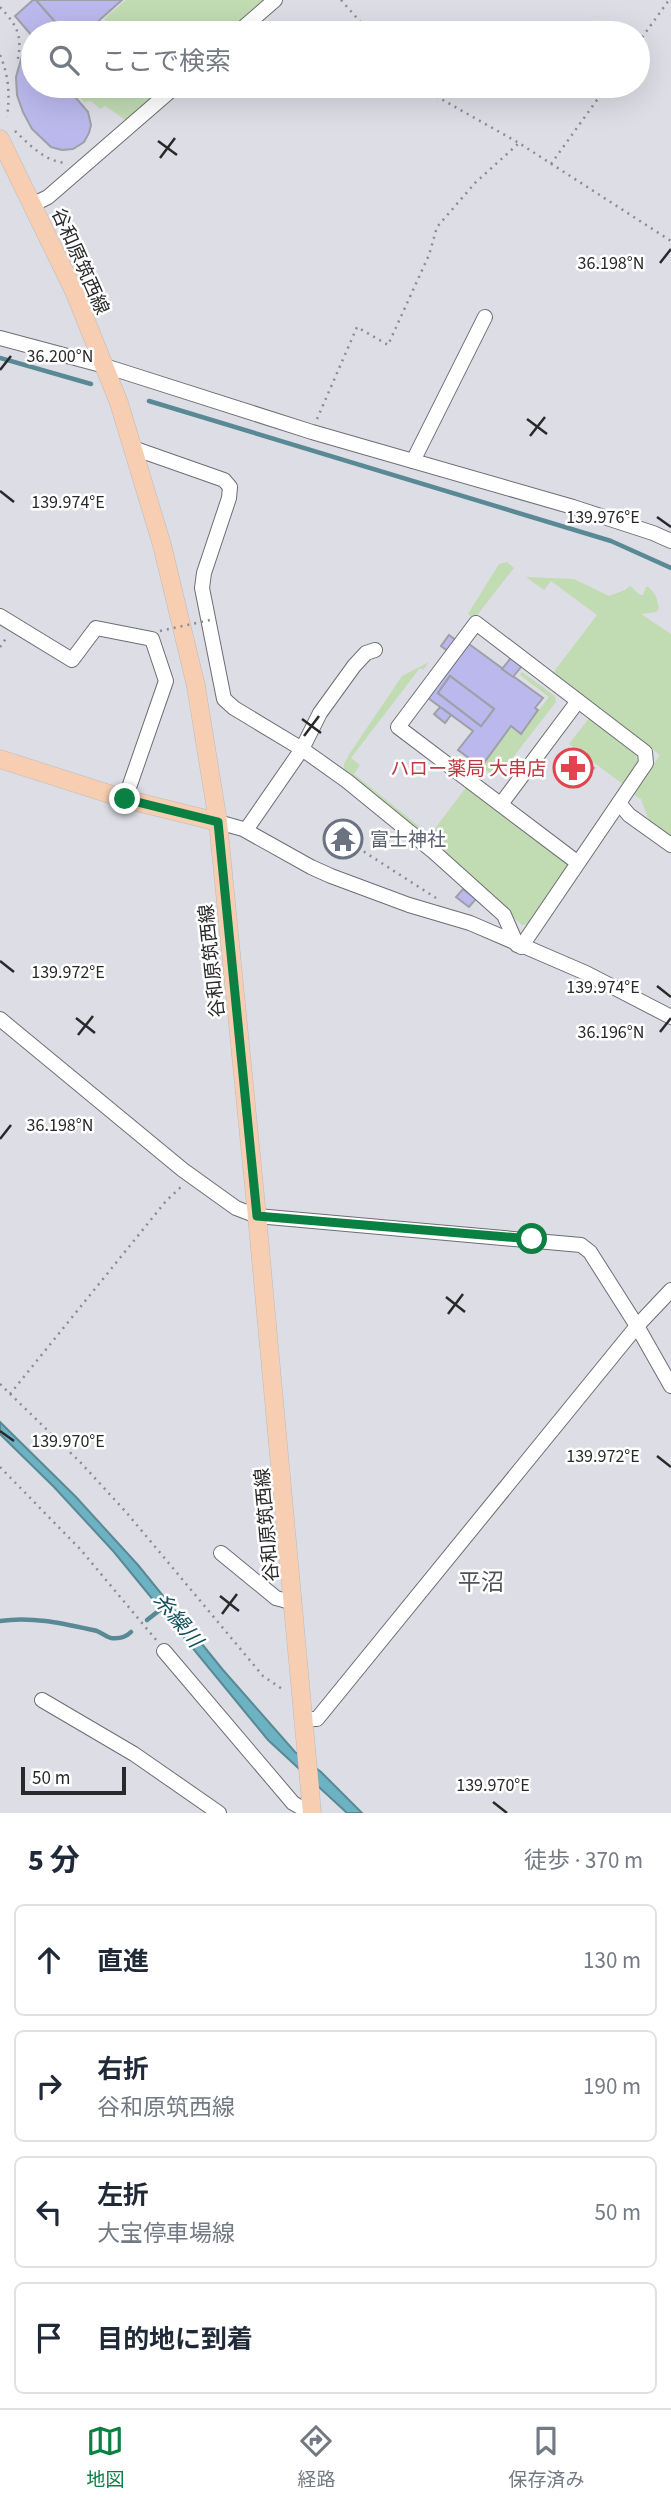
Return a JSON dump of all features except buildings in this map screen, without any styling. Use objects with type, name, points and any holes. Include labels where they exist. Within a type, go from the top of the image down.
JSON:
[{"type":"main road","name":"谷和原筑西線","points":[[7,134],[34,204],[105,366],[162,545],[196,685],[218,822],[303,1692],[312,1813]]},
{"type":"main road","points":[[0,759],[125,799],[218,822]]},
{"type":"street","points":[[251,21],[275,0]]},
{"type":"street","points":[[34,204],[48,197],[162,98]]},
{"type":"street","points":[[414,461],[485,317]]},
{"type":"street","points":[[0,338],[105,366],[312,432],[573,507],[671,541]]},
{"type":"street","points":[[133,448],[224,480],[230,487],[202,588],[224,699],[347,781],[415,836],[504,915],[519,946]]},
{"type":"street","points":[[0,616],[72,660],[96,628],[152,639],[166,681],[125,799]]},
{"type":"street","points":[[519,946],[578,863],[646,763],[645,752],[476,623],[398,727],[578,863]]},
{"type":"street","points":[[246,830],[302,749],[320,713],[354,666],[366,653],[375,650]]},
{"type":"street","points":[[501,804],[578,701]]},
{"type":"street","points":[[619,803],[629,815],[671,845]]},
{"type":"street","points":[[218,822],[246,830],[331,876],[410,905],[470,923],[586,973],[671,1017]]},
{"type":"street","points":[[0,1019],[191,1176],[236,1208],[257,1216],[581,1245],[590,1252],[637,1326],[671,1387]]},
{"type":"street","points":[[305,1719],[317,1719],[637,1326],[671,1290]]},
{"type":"street","points":[[221,1553],[275,1598],[294,1603]]},
{"type":"street","points":[[164,1651],[290,1808],[312,1813]]},
{"type":"street","points":[[42,1700],[134,1754],[219,1813]]},
{"type":"path","points":[[341,0],[359,21]]},
{"type":"path","points":[[650,26],[669,0]]},
{"type":"path","points":[[0,7],[13,22],[21,40],[17,63]]},
{"type":"path","points":[[0,55],[9,88],[7,117]]},
{"type":"path","points":[[440,98],[519,142],[671,241]]},
{"type":"path","points":[[551,164],[598,98]]},
{"type":"path","points":[[7,134],[52,160],[61,163],[88,162]]},
{"type":"path","points":[[312,432],[357,327],[388,345],[429,255],[437,227],[475,183],[519,142]]},
{"type":"path","points":[[160,631],[210,620]]},
{"type":"path","points":[[352,844],[444,904]]},
{"type":"path","points":[[10,1394],[166,1201],[191,1176]]},
{"type":"path","points":[[0,1384],[81,1463],[263,1676],[286,1691],[303,1692]]},
{"type":"path","points":[[0,1467],[81,1550],[164,1651]]},
{"type":"green space","points":[[126,0],[266,0],[242,21],[104,19]]},
{"type":"green space","points":[[80,98],[154,98],[127,121],[105,106],[100,109],[91,101],[84,102]]},
{"type":"green space","points":[[507,562],[514,568],[474,619],[468,614],[499,564]]},
{"type":"green space","points":[[526,577],[574,579],[609,596],[630,586],[643,595],[646,587],[649,587],[656,596],[659,608],[656,612],[641,614],[671,634],[671,841],[650,824],[641,799],[633,794],[660,755],[553,673],[597,615],[551,581],[544,590]]},
{"type":"green space","points":[[429,662],[423,670],[420,668],[351,758],[360,765],[354,774],[430,835],[467,786],[570,865],[530,924],[522,925],[344,770],[350,753],[402,676]]},
{"type":"green space","points":[[522,672],[555,696],[556,702],[500,774],[493,775],[481,767],[511,726],[521,733],[549,697],[520,675]]},
{"type":"green space","points":[[590,717],[635,751],[638,766],[624,785],[569,744]]},
{"type":"water","name":"糸繰川","points":[[0,1422],[76,1497],[138,1565],[223,1670],[295,1752],[321,1772],[362,1813],[347,1813],[268,1740],[114,1552],[0,1434]]},
{"type":"waterway","points":[[0,358],[91,384]]},
{"type":"waterway","points":[[149,401],[611,541],[671,568]]},
{"type":"waterway","name":"糸繰川","points":[[147,1620],[165,1606]]},
{"type":"waterway","points":[[0,1621],[25,1619],[49,1622],[97,1631],[111,1638],[122,1637],[131,1632]]},
{"type":"place","name":"ハロー薬局 大串店","points":[[573,768]]},
{"type":"place","name":"富士神社","points":[[343,839]]},
{"type":"district","name":"平沼","points":[[481,1582]]},
{"type":"route","points":[[125,799],[218,822],[257,1216],[532,1239]]}]
